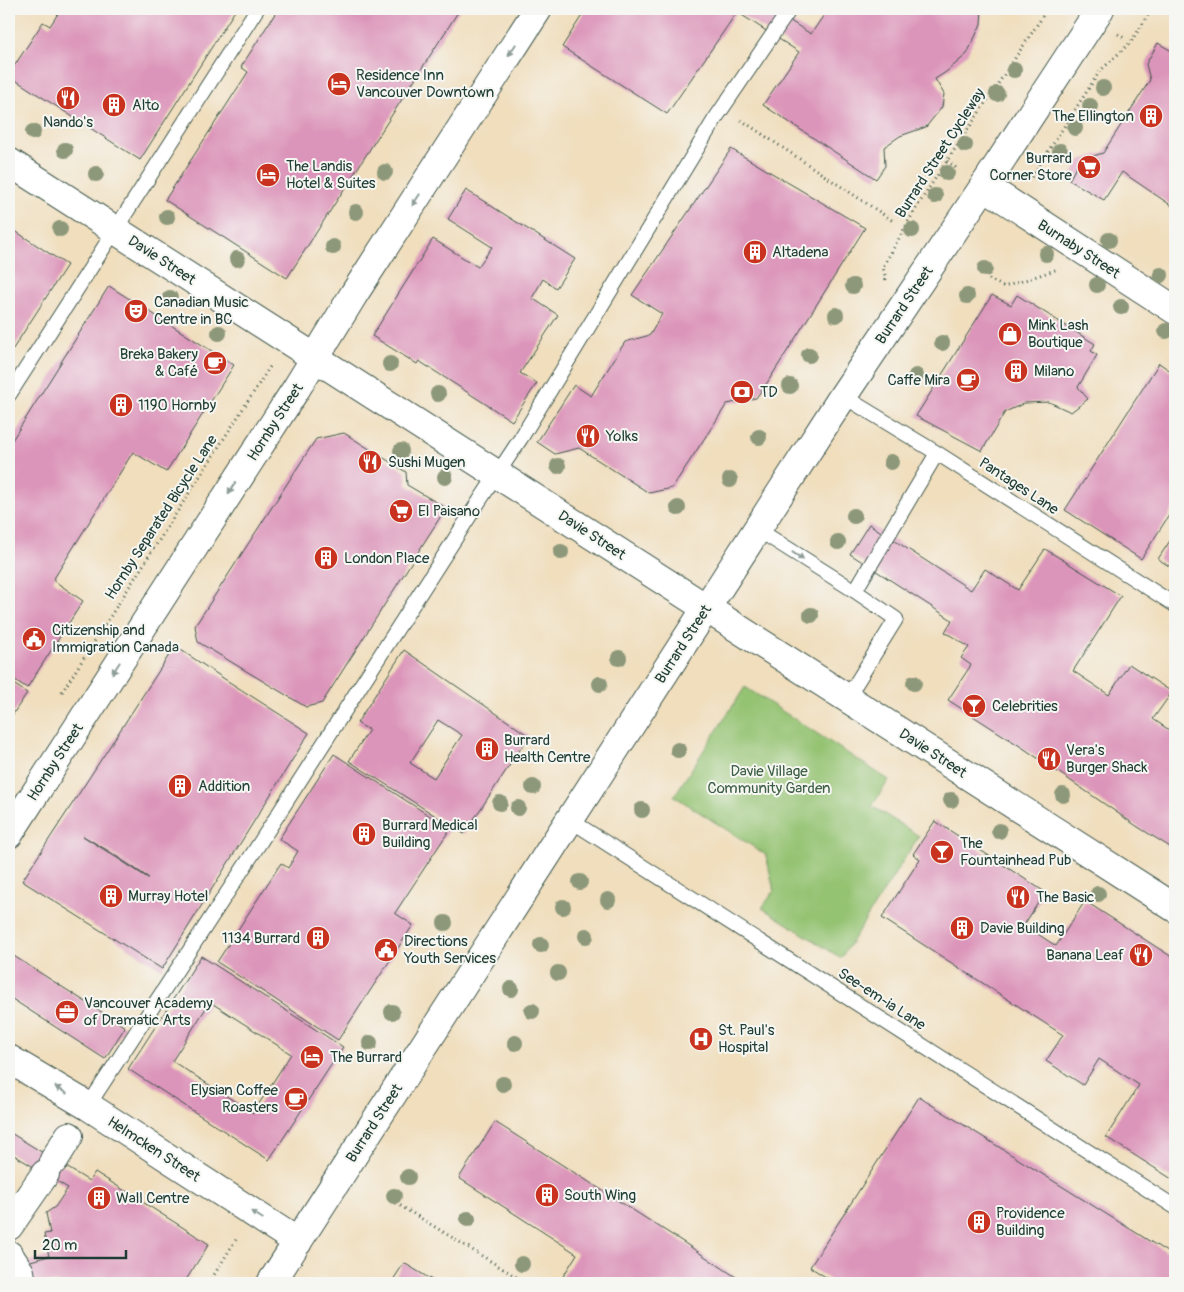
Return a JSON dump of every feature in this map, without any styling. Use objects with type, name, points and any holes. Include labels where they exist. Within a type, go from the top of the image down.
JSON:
[{"type":"main road","name":"Hornby Street","points":[[9,834],[316,358],[354,294],[538,9]]},
{"type":"main road","name":"Burrard Street","points":[[271,1283],[843,396],[1100,9]]},
{"type":"main road","name":"Davie Street","points":[[9,162],[1175,908]]},
{"type":"main road","name":"Burnaby Street","points":[[984,186],[1175,310]]},
{"type":"main road","name":"Helmcken Street","points":[[9,1059],[88,1106],[298,1242]]},
{"type":"main road","points":[[9,1226],[69,1136]]},
{"type":"main road","points":[[9,1255],[20,1272],[22,1283]]},
{"type":"lane","points":[[9,396],[257,9]]},
{"type":"lane","points":[[88,1106],[498,474],[723,107],[790,9]]},
{"type":"lane","name":"Pantages Lane","points":[[843,396],[937,453],[1175,605]]},
{"type":"lane","points":[[855,591],[937,453]]},
{"type":"lane","points":[[757,530],[896,619],[847,698]]},
{"type":"lane","name":"See-em-ia Lane","points":[[570,820],[1175,1207]]},
{"type":"path","name":"Burrard Street Cycleway","points":[[895,318],[882,268],[917,208],[1046,9]]},
{"type":"path","points":[[1031,178],[1100,71],[1131,42],[1152,9]]},
{"type":"path","points":[[1117,33],[1126,39]]},
{"type":"path","points":[[723,107],[893,221]]},
{"type":"path","points":[[989,279],[1004,288],[1059,269]]},
{"type":"path","name":"Hornby Separated Bicycle Lane","points":[[62,692],[267,371]]},
{"type":"path","points":[[396,1202],[526,1283]]},
{"type":"path","points":[[209,1283],[240,1232]]},
{"type":"green space","name":"Davie Village Community Garden","points":[[745,687],[889,780],[872,806],[919,836],[841,958],[762,908],[774,891],[766,855],[674,796]]},
{"type":"building","name":"Alto","points":[[61,9],[236,9],[140,160],[9,76],[43,22],[50,26]]},
{"type":"building","points":[[278,9],[460,9],[287,278],[165,200],[248,72],[241,67]]},
{"type":"building","points":[[586,9],[771,9],[811,34],[828,9],[982,9],[981,24],[967,54],[935,79],[944,94],[942,107],[926,127],[900,136],[884,147],[885,166],[876,179],[763,105],[799,52],[737,12],[667,114],[562,47]]},
{"type":"building","name":"The Ellington","points":[[1158,43],[1175,53],[1175,208],[1122,172],[1104,200],[1069,180],[1080,160],[1103,153],[1150,80],[1146,64]]},
{"type":"building","points":[[731,149],[865,228],[756,398],[727,404],[672,488],[649,493],[579,448],[555,454],[537,442],[574,385],[591,396],[625,342],[650,335],[662,314],[632,295]]},
{"type":"building","points":[[466,190],[575,259],[556,288],[543,279],[532,298],[558,315],[520,373],[537,383],[512,421],[419,361],[417,364],[372,336],[433,239],[478,267],[492,247],[448,219]]},
{"type":"building","points":[[9,227],[67,265],[9,355]]},
{"type":"building","name":"1190 Hornby","points":[[109,286],[234,365],[166,472],[133,452],[53,580],[83,601],[27,688],[9,676],[9,445]]},
{"type":"building","name":"Milano","points":[[992,295],[1011,305],[1017,295],[1095,344],[1091,351],[1097,355],[1078,387],[1088,399],[1071,412],[1049,402],[1025,403],[1005,412],[982,451],[916,416]]},
{"type":"building","points":[[1159,363],[1175,374],[1175,506],[1141,559],[1065,510]]},
{"type":"building","name":"London Place","points":[[344,433],[406,472],[407,485],[446,508],[322,703],[306,707],[198,642],[195,626],[316,439]]},
{"type":"building","points":[[869,524],[971,590],[985,569],[1018,590],[1045,549],[1121,596],[1073,671],[1109,695],[1129,664],[1172,692],[1153,719],[1175,734],[1175,850],[948,700],[971,665],[961,658],[969,647],[945,632],[952,620],[850,554]]},
{"type":"building","points":[[1175,533],[1175,570],[1158,559]]},
{"type":"building","name":"Addition","points":[[175,646],[309,733],[162,969],[22,881]],"holes":[[[83,836],[107,850],[149,878]]]},
{"type":"building","name":"Burrard Health Centre","points":[[404,650],[529,736],[464,834],[349,761],[369,730],[357,723]],"holes":[[[438,720],[462,735],[434,778],[410,763]]]},
{"type":"building","points":[[9,681],[27,693],[9,720]]},
{"type":"building","points":[[334,754],[450,829],[395,913],[413,925],[338,1040],[217,962],[281,863],[288,868],[298,851],[279,839]]},
{"type":"building","points":[[935,821],[1045,892],[1024,925],[1056,946],[1085,901],[1175,959],[1175,1181],[1106,1137],[1139,1085],[1099,1059],[1083,1085],[1046,1061],[1063,1035],[882,918],[920,859],[913,854]]},
{"type":"building","name":"Vancouver Academy of Dramatic Arts","points":[[9,953],[125,1027],[105,1059],[9,997]]},
{"type":"building","name":"The Burrard","points":[[201,956],[343,1047],[269,1160],[128,1069]],"holes":[[[210,1002],[291,1054],[253,1113],[172,1061]]]},
{"type":"building","name":"Providence Building","points":[[919,1097],[1175,1257],[1175,1283],[835,1283],[810,1267]]},
{"type":"building","name":"South Wing","points":[[495,1122],[745,1283],[559,1283],[577,1254],[459,1178]]},
{"type":"building","name":"Wall Centre","points":[[9,1132],[89,1181],[95,1172],[209,1244],[184,1283],[28,1283],[23,1263],[49,1256],[44,1234],[50,1233],[46,1213],[55,1207],[68,1188],[9,1152]]},
{"type":"building","points":[[404,1263],[437,1283],[391,1283]]},
{"type":"place","name":"Residence Inn Vancouver Downtown","points":[[339,84]]},
{"type":"place","name":"Nando's","points":[[68,98]]},
{"type":"place","name":"Alto","points":[[114,105]]},
{"type":"place","name":"The Ellington","points":[[1151,116]]},
{"type":"place","name":"Burrard Corner Store","points":[[1089,167]]},
{"type":"place","name":"The Landis Hotel & Suites","points":[[268,175]]},
{"type":"place","name":"Altadena","points":[[755,252]]},
{"type":"place","name":"Canadian Music Centre in BC","points":[[136,311]]},
{"type":"place","name":"Mink Lash Boutique","points":[[1010,334]]},
{"type":"place","name":"Breka Bakery & Café","points":[[215,363]]},
{"type":"place","name":"Milano","points":[[1016,371]]},
{"type":"place","name":"Caffe Mira","points":[[968,380]]},
{"type":"place","name":"TD","points":[[742,392]]},
{"type":"place","name":"1190 Hornby","points":[[121,405]]},
{"type":"place","name":"Yolks","points":[[588,436]]},
{"type":"place","name":"Sushi Mugen","points":[[370,462]]},
{"type":"place","name":"El Paisano","points":[[401,511]]},
{"type":"place","name":"London Place","points":[[326,558]]},
{"type":"place","name":"Citizenship and Immigration Canada","points":[[34,639]]},
{"type":"place","name":"Celebrities","points":[[974,706]]},
{"type":"place","name":"Burrard Health Centre","points":[[487,749]]},
{"type":"place","name":"Vera's Burger Shack","points":[[1049,759]]},
{"type":"place","name":"Addition","points":[[180,786]]},
{"type":"place","name":"Burrard Medical Building","points":[[364,834]]},
{"type":"place","name":"The Fountainhead Pub","points":[[942,852]]},
{"type":"place","name":"Murray Hotel","points":[[111,896]]},
{"type":"place","name":"The Basic","points":[[1018,897]]},
{"type":"place","name":"Davie Building","points":[[962,928]]},
{"type":"place","name":"1134 Burrard","points":[[318,938]]},
{"type":"place","name":"Directions Youth Services","points":[[386,950]]},
{"type":"place","name":"Banana Leaf","points":[[1141,955]]},
{"type":"place","name":"Vancouver Academy of Dramatic Arts","points":[[67,1012]]},
{"type":"place","name":"St. Paul's Hospital","points":[[701,1039]]},
{"type":"place","name":"The Burrard","points":[[312,1057]]},
{"type":"place","name":"Elysian Coffee Roasters","points":[[296,1099]]},
{"type":"place","name":"South Wing","points":[[547,1195]]},
{"type":"place","name":"Wall Centre","points":[[99,1198]]},
{"type":"place","name":"Providence Building","points":[[979,1222]]}]
